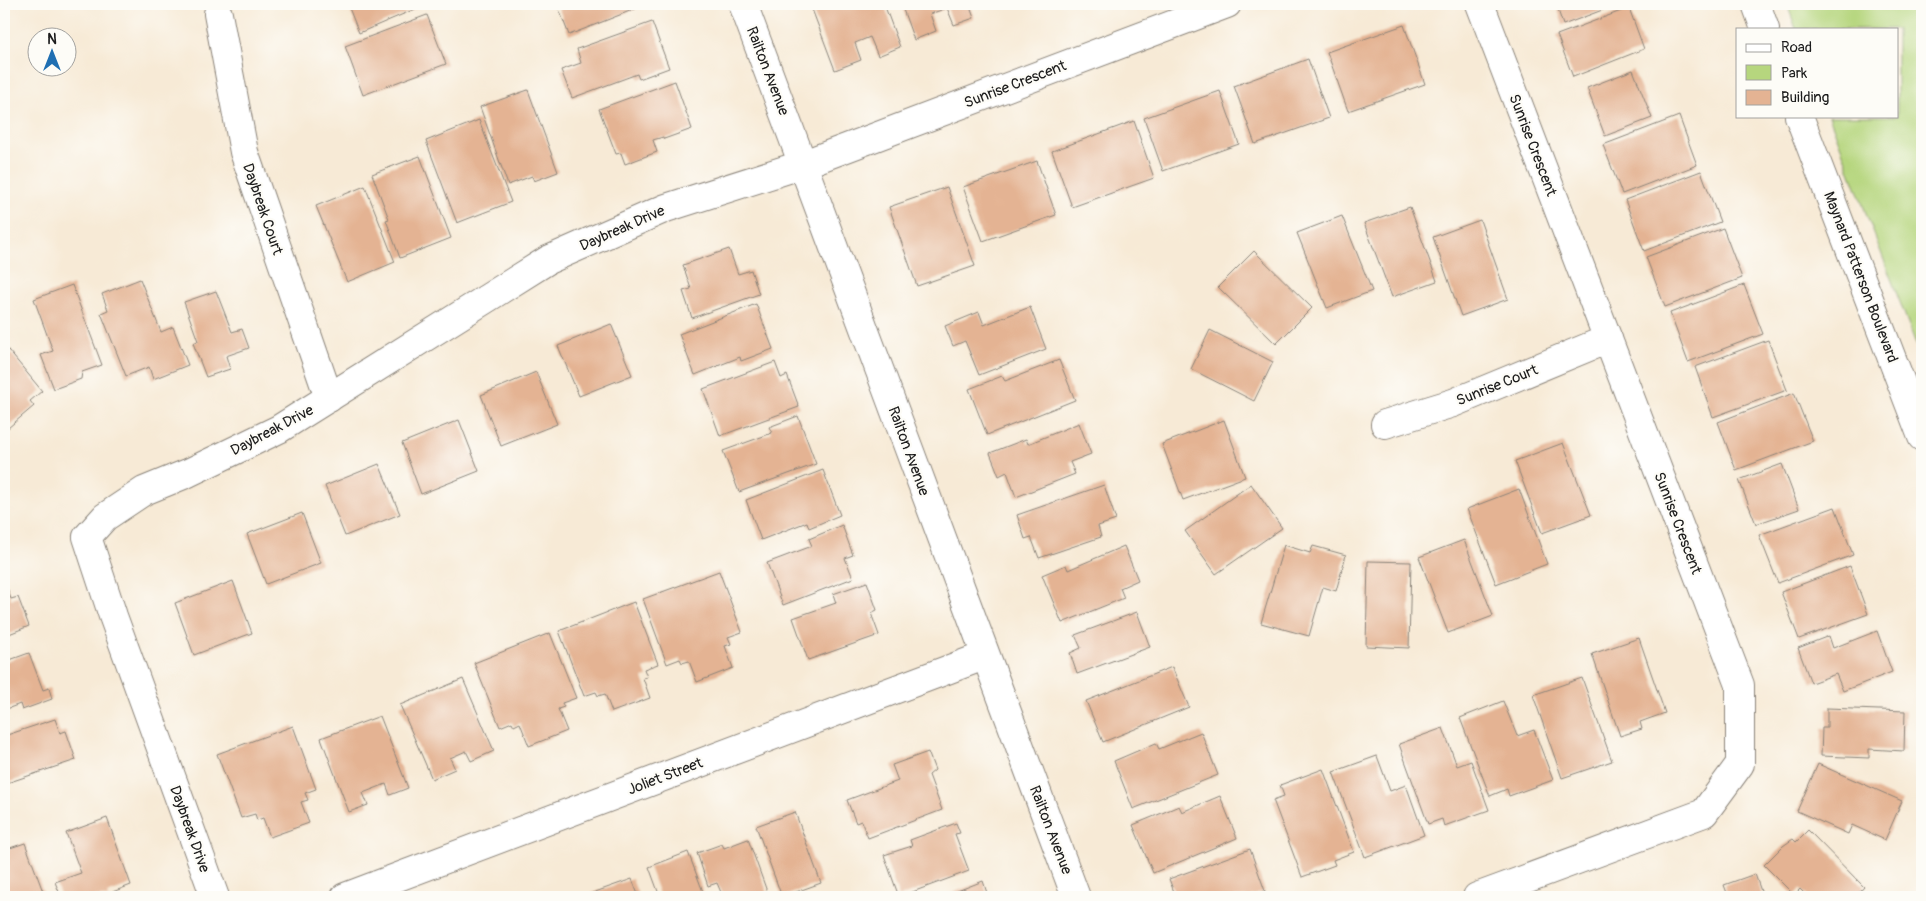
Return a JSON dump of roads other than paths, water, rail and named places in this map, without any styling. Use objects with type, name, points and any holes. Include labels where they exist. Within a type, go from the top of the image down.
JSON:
[{"type":"street","name":"Railton Avenue","points":[[742,4],[804,164],[984,656],[1076,897]]},
{"type":"street","name":"Sunrise Crescent","points":[[804,164],[1227,4]]},
{"type":"street","name":"Sunrise Crescent","points":[[1477,897],[1704,813],[1740,764],[1740,685],[1480,4]]},
{"type":"street","points":[[1756,4],[1765,28]]},
{"type":"street","name":"Daybreak Court","points":[[218,14],[244,152],[329,398]]},
{"type":"street","name":"Maynard Patterson Boulevard","points":[[1800,118],[1922,437]]},
{"type":"street","name":"Daybreak Drive","points":[[215,897],[113,616],[88,538],[105,516],[144,491],[188,473],[279,429],[548,260],[666,208],[804,164]]},
{"type":"street","name":"Sunrise Court","points":[[1385,424],[1453,403],[1608,339]]},
{"type":"street","name":"Joliet Street","points":[[345,897],[984,656]]}]
